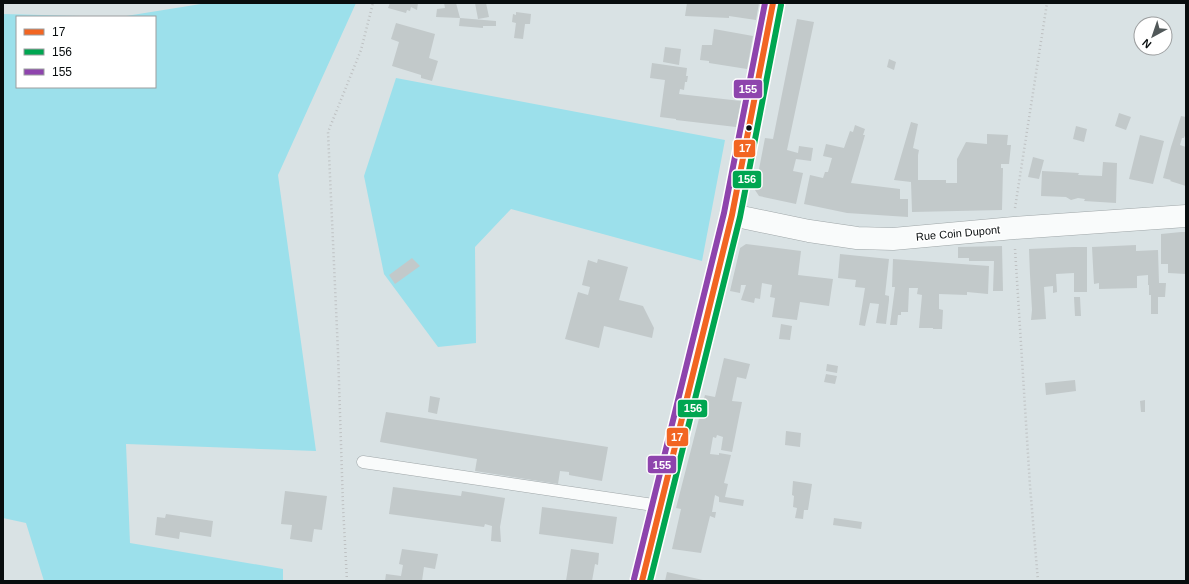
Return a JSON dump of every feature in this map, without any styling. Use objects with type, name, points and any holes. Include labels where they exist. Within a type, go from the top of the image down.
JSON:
[{"type":"main road","points":[[642,581],[732,215],[773,3]]},
{"type":"main road","name":"Rue Coin Dupont","points":[[732,215],[809,231],[857,238],[893,239],[1014,228],[1186,216]]},
{"type":"lane","points":[[363,462],[660,506]]},
{"type":"path","points":[[347,581],[342,506],[338,352],[328,132],[361,50],[372,3]]},
{"type":"path","points":[[1038,581],[1030,486],[1014,228],[1015,202],[1047,3]]},
{"type":"shaded area","points":[[207,3],[356,3],[278,175],[316,451],[126,444],[130,543],[283,569],[283,581],[44,581],[26,523],[3,518],[3,14],[81,16],[16,16],[16,88],[156,88],[156,16],[126,16]]},
{"type":"shaded area","points":[[396,78],[725,140],[702,261],[511,209],[475,247],[476,343],[438,347],[384,274],[364,176]]},
{"type":"building","points":[[390,3],[418,3],[417,10],[411,7],[410,11],[407,10],[406,13],[388,8]]},
{"type":"building","points":[[444,3],[456,3],[460,18],[436,17],[437,9],[445,8]]},
{"type":"building","points":[[475,3],[486,3],[489,17],[478,19]]},
{"type":"building","points":[[687,3],[759,3],[756,20],[729,16],[729,18],[685,16]]},
{"type":"building","points":[[516,12],[531,14],[530,24],[525,24],[523,39],[514,38],[516,23],[512,22],[513,14],[516,15]]},
{"type":"building","points":[[460,18],[496,21],[496,26],[483,26],[483,28],[459,26]]},
{"type":"building","points":[[797,19],[814,22],[787,150],[798,153],[799,146],[813,148],[811,161],[796,159],[793,171],[803,173],[796,204],[759,196],[755,190],[765,138],[773,139]]},
{"type":"building","points":[[396,23],[435,34],[429,58],[438,61],[432,81],[421,78],[421,75],[392,66],[399,42],[391,39]]},
{"type":"building","points":[[714,29],[753,36],[747,69],[709,63],[709,61],[700,60],[702,45],[712,45]]},
{"type":"building","points":[[665,47],[681,49],[679,65],[663,62]]},
{"type":"building","points":[[889,59],[896,62],[894,70],[887,67]]},
{"type":"building","points":[[652,63],[687,68],[687,82],[685,82],[684,90],[680,89],[679,94],[741,101],[736,127],[660,117],[665,80],[650,78]]},
{"type":"building","points":[[1119,113],[1131,117],[1126,130],[1115,126]]},
{"type":"building","points":[[1181,116],[1186,117],[1186,133],[1184,138],[1182,138],[1180,145],[1186,147],[1186,186],[1163,178]]},
{"type":"building","points":[[911,122],[918,124],[913,148],[919,150],[918,180],[946,180],[946,183],[957,183],[957,159],[966,142],[987,144],[987,134],[1008,135],[1007,145],[1011,145],[1009,164],[1001,164],[1001,168],[1003,168],[1002,210],[912,212],[911,182],[894,180]]},
{"type":"building","points":[[855,125],[865,129],[863,135],[865,135],[851,183],[900,189],[900,199],[908,199],[908,217],[847,213],[804,204],[810,175],[823,178],[825,172],[828,172],[832,158],[823,156],[826,144],[844,148],[850,131],[853,132]]},
{"type":"building","points":[[1076,126],[1087,129],[1084,142],[1073,139]]},
{"type":"building","points":[[1140,135],[1164,141],[1153,184],[1129,179]]},
{"type":"building","points":[[1033,157],[1044,160],[1039,179],[1028,177]]},
{"type":"building","points":[[1103,162],[1117,163],[1116,203],[1084,201],[1085,199],[1078,198],[1071,200],[1066,197],[1041,196],[1042,171],[1102,176]]},
{"type":"building","points":[[1186,232],[1186,274],[1168,273],[1168,264],[1161,264],[1161,234]]},
{"type":"building","points":[[746,244],[801,251],[798,275],[833,279],[829,306],[800,302],[797,320],[772,317],[775,298],[770,297],[772,285],[762,283],[760,299],[755,298],[754,303],[741,300],[746,285],[741,285],[740,293],[730,291],[740,248]]},
{"type":"building","points":[[1136,245],[1136,251],[1158,250],[1159,283],[1166,283],[1165,297],[1158,297],[1158,314],[1151,314],[1151,295],[1149,295],[1148,275],[1137,276],[1137,288],[1099,289],[1099,283],[1094,284],[1092,247]]},
{"type":"building","points":[[1002,246],[1003,291],[993,291],[994,261],[969,261],[969,258],[958,258],[958,247]]},
{"type":"building","points":[[1087,247],[1087,292],[1074,292],[1074,273],[1056,274],[1057,292],[1053,293],[1053,286],[1044,287],[1046,319],[1031,320],[1032,310],[1029,249]]},
{"type":"building","points":[[840,254],[889,259],[885,295],[889,296],[886,324],[876,323],[879,304],[870,303],[865,326],[859,325],[865,288],[855,287],[856,280],[838,278]]},
{"type":"building","points":[[412,258],[420,266],[395,284],[389,275]]},
{"type":"building","points":[[598,259],[628,267],[619,300],[643,306],[654,328],[652,338],[604,326],[599,348],[565,339],[578,292],[588,295],[590,287],[582,285],[588,260],[597,263]]},
{"type":"building","points":[[893,259],[989,266],[988,294],[967,292],[967,295],[939,294],[939,309],[943,310],[942,329],[919,328],[922,295],[917,294],[918,288],[909,288],[908,312],[901,312],[901,315],[898,315],[897,325],[890,325],[895,287],[892,287]]},
{"type":"building","points":[[1074,297],[1080,297],[1081,316],[1075,316]]},
{"type":"building","points":[[781,324],[792,326],[790,340],[779,339]]},
{"type":"building","points":[[724,358],[750,364],[746,379],[737,377],[732,401],[742,402],[732,452],[721,450],[723,437],[717,435],[716,438],[713,437],[710,454],[719,455],[719,453],[731,455],[724,483],[728,484],[725,497],[744,500],[743,506],[719,502],[719,497],[715,495],[712,512],[716,512],[715,518],[710,516],[701,553],[672,549],[681,509],[676,508],[705,395],[715,397]]},
{"type":"building","points":[[827,364],[838,366],[837,373],[826,371]]},
{"type":"building","points":[[826,374],[837,376],[835,384],[824,382]]},
{"type":"building","points":[[1075,380],[1076,391],[1046,395],[1045,383]]},
{"type":"building","points":[[430,396],[440,398],[437,414],[428,412]]},
{"type":"building","points":[[1145,400],[1145,412],[1141,412],[1140,401]]},
{"type":"building","points":[[386,412],[608,447],[602,481],[569,475],[569,472],[560,471],[558,484],[475,471],[477,459],[380,442]]},
{"type":"building","points":[[786,431],[801,433],[800,447],[785,445]]},
{"type":"building","points":[[793,481],[812,484],[808,510],[804,510],[803,519],[795,518],[797,508],[793,507]]},
{"type":"building","points":[[393,487],[461,496],[462,491],[505,498],[500,527],[501,542],[491,541],[492,526],[485,524],[484,527],[389,514]]},
{"type":"building","points":[[285,491],[327,496],[322,530],[314,529],[312,542],[290,539],[292,525],[281,524]]},
{"type":"building","points":[[542,507],[617,517],[613,544],[539,534]]},
{"type":"building","points":[[166,514],[213,521],[211,537],[180,532],[179,539],[155,535],[157,517],[165,518]]},
{"type":"building","points":[[834,518],[862,522],[861,529],[833,525]]},
{"type":"building","points":[[402,549],[438,554],[435,569],[424,567],[422,581],[385,581],[386,574],[401,576],[403,565],[399,564]]},
{"type":"building","points":[[571,549],[599,553],[598,565],[595,564],[592,581],[566,581]]},
{"type":"building","points":[[667,572],[703,580],[703,581],[665,581]]},
{"type":"transit line","name":"155","points":[[634,579],[724,213],[765,3]]},
{"type":"transit line","name":"17","points":[[642,581],[732,215],[773,3]]},
{"type":"transit line","name":"156","points":[[650,581],[740,217],[781,5]]}]
